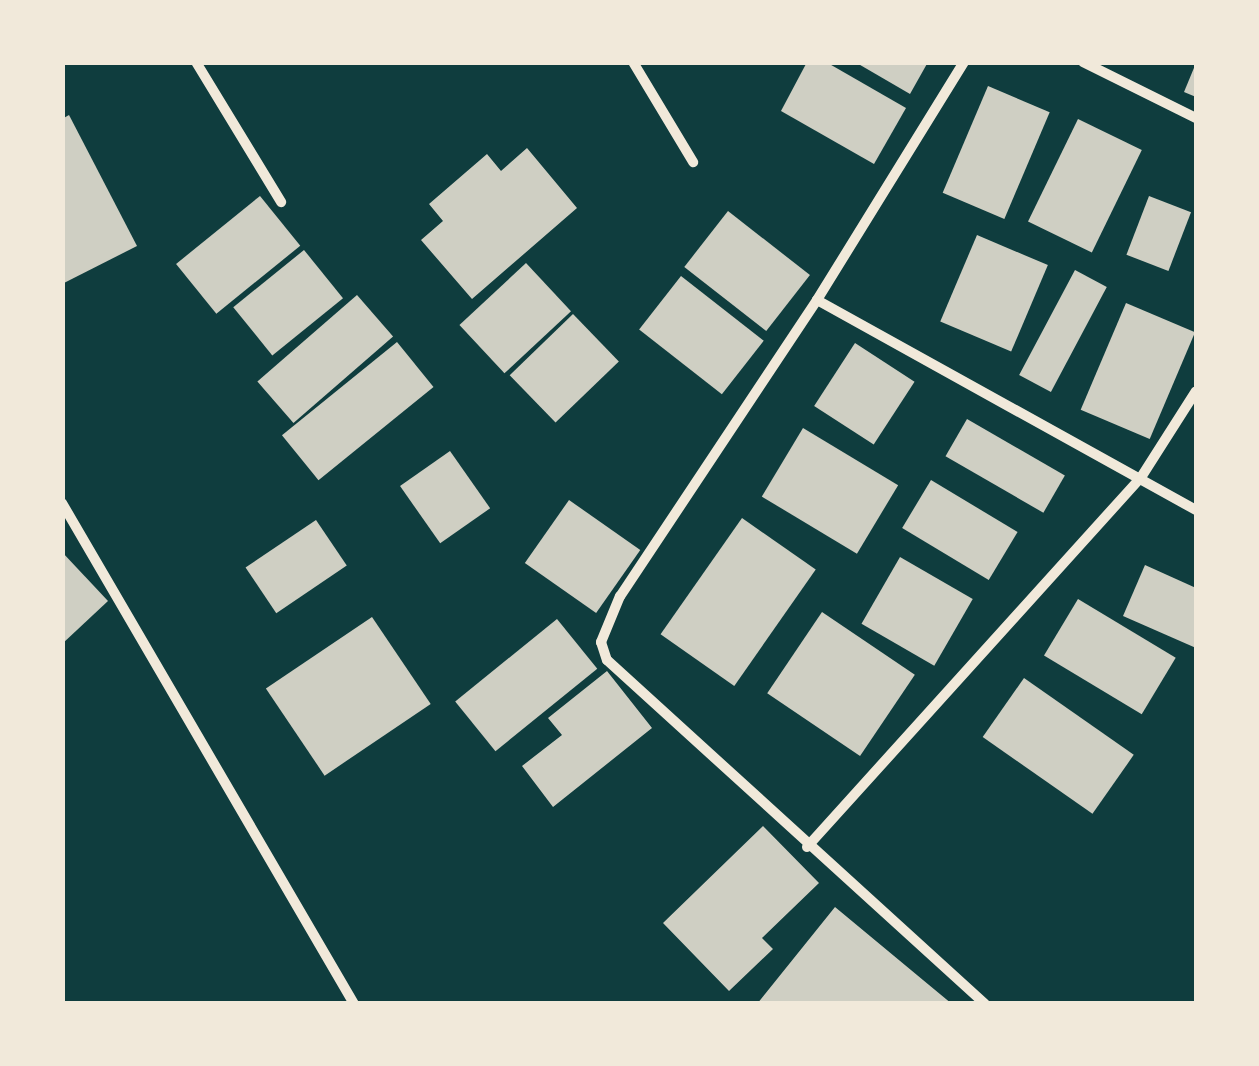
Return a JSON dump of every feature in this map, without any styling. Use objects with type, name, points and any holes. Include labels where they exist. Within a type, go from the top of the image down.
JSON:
[{"type":"street","points":[[196,62],[281,202]]},
{"type":"street","points":[[632,62],[693,162]]},
{"type":"street","points":[[964,62],[818,300],[620,596],[601,642],[607,660],[807,847],[985,1004]]},
{"type":"street","points":[[1083,62],[1196,118]]},
{"type":"street","points":[[818,300],[1196,510]]},
{"type":"street","points":[[807,847],[1140,480],[1196,391]]},
{"type":"street","points":[[62,503],[354,1004]]},
{"type":"building","points":[[807,62],[826,62],[906,108],[874,164],[781,111]]},
{"type":"building","points":[[855,62],[928,62],[910,94]]},
{"type":"building","points":[[1196,63],[1196,97],[1184,92]]},
{"type":"building","points":[[988,86],[1050,112],[1004,219],[943,193]]},
{"type":"building","points":[[69,115],[137,246],[62,284],[62,119]]},
{"type":"building","points":[[1078,119],[1142,150],[1092,253],[1028,221]]},
{"type":"building","points":[[527,148],[577,208],[472,299],[421,240],[443,221],[429,204],[487,154],[501,171]]},
{"type":"building","points":[[260,196],[300,246],[216,314],[176,264]]},
{"type":"building","points":[[1149,196],[1191,212],[1168,271],[1126,255]]},
{"type":"building","points":[[728,211],[810,275],[766,331],[684,267]]},
{"type":"building","points":[[977,235],[1048,265],[1011,352],[940,322]]},
{"type":"building","points":[[304,250],[343,298],[272,355],[233,307]]},
{"type":"building","points":[[526,263],[571,311],[504,373],[459,325]]},
{"type":"building","points":[[1075,270],[1107,287],[1051,392],[1019,375]]},
{"type":"building","points":[[681,276],[764,341],[722,394],[639,330]]},
{"type":"building","points":[[357,295],[393,337],[293,423],[257,382]]},
{"type":"building","points":[[1126,303],[1195,332],[1150,439],[1081,410]]},
{"type":"building","points":[[573,314],[619,361],[556,423],[510,375]]},
{"type":"building","points":[[397,342],[434,387],[318,480],[282,435]]},
{"type":"building","points":[[855,343],[915,382],[874,445],[814,406]]},
{"type":"building","points":[[967,419],[1065,475],[1043,513],[946,456]]},
{"type":"building","points":[[803,428],[898,485],[857,554],[762,497]]},
{"type":"building","points":[[450,451],[490,508],[440,543],[400,486]]},
{"type":"building","points":[[931,480],[1018,532],[989,580],[902,528]]},
{"type":"building","points":[[569,500],[640,550],[596,613],[525,563]]},
{"type":"building","points":[[742,518],[816,570],[734,686],[661,634]]},
{"type":"building","points":[[316,520],[347,566],[276,613],[246,568]]},
{"type":"building","points":[[62,552],[108,601],[62,644]]},
{"type":"building","points":[[900,557],[973,599],[934,666],[862,624]]},
{"type":"building","points":[[1145,565],[1196,588],[1196,648],[1123,616]]},
{"type":"building","points":[[1078,599],[1176,658],[1142,714],[1044,656]]},
{"type":"building","points":[[822,612],[915,675],[860,756],[767,693]]},
{"type":"building","points":[[372,617],[431,704],[325,776],[266,689]]},
{"type":"building","points":[[557,619],[597,669],[495,751],[455,701]]},
{"type":"building","points":[[607,671],[652,728],[553,807],[522,766],[562,735],[548,718]]},
{"type":"building","points":[[1024,678],[1134,755],[1092,814],[983,737]]},
{"type":"building","points":[[763,826],[819,883],[762,938],[773,949],[729,991],[663,923]]},
{"type":"building","points":[[835,907],[923,980],[952,1004],[757,1004]]}]
